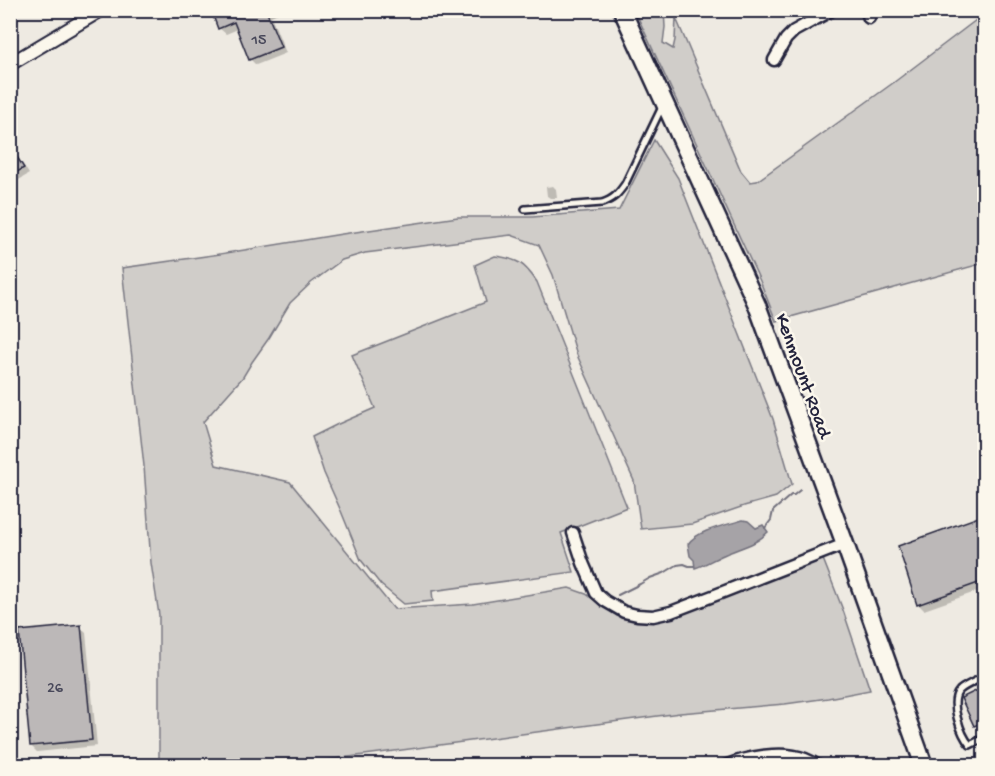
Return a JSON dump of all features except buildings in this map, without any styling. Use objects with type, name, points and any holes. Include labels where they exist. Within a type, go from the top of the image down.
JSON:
[{"type":"main road","name":"Kenmount Road","points":[[622,10],[757,305],[924,765]]},
{"type":"street","points":[[10,64],[101,10]]},
{"type":"street","points":[[774,60],[794,30],[832,10]]},
{"type":"street","points":[[573,533],[596,593],[624,612],[652,616],[671,612],[709,598],[845,544]]},
{"type":"street","points":[[724,765],[741,760],[784,755],[804,758],[818,765]]},
{"type":"lane","points":[[525,209],[612,200],[625,184],[664,103]]},
{"type":"lane","points":[[984,677],[959,690],[954,702],[964,739],[970,745],[984,738]]},
{"type":"shaded area","points":[[635,11],[664,11],[663,43],[673,49],[676,18],[741,171],[750,182],[757,181],[984,14],[984,263],[776,321],[760,281]]},
{"type":"shaded area","points":[[654,140],[678,178],[773,419],[792,484],[776,497],[692,524],[641,529],[634,481],[577,355],[553,275],[539,245],[511,235],[365,253],[342,260],[311,283],[290,303],[243,377],[203,422],[216,465],[290,482],[394,609],[473,604],[569,588],[586,594],[617,616],[656,619],[693,608],[823,559],[870,690],[785,704],[680,713],[319,761],[269,766],[159,765],[159,615],[151,563],[144,466],[122,268],[458,217],[532,217],[619,210]]},
{"type":"shaded area","points":[[495,256],[520,263],[537,282],[627,507],[561,533],[574,572],[432,591],[433,601],[404,604],[381,585],[361,560],[324,473],[312,437],[375,408],[352,355],[486,302],[475,265]]},
{"type":"shaded area","points":[[743,520],[756,528],[763,525],[768,532],[752,544],[695,568],[688,544],[692,539],[713,529]]},
{"type":"waterway","points":[[765,528],[771,520],[773,511],[800,490]]},
{"type":"waterway","points":[[618,595],[677,565],[694,566]]}]
